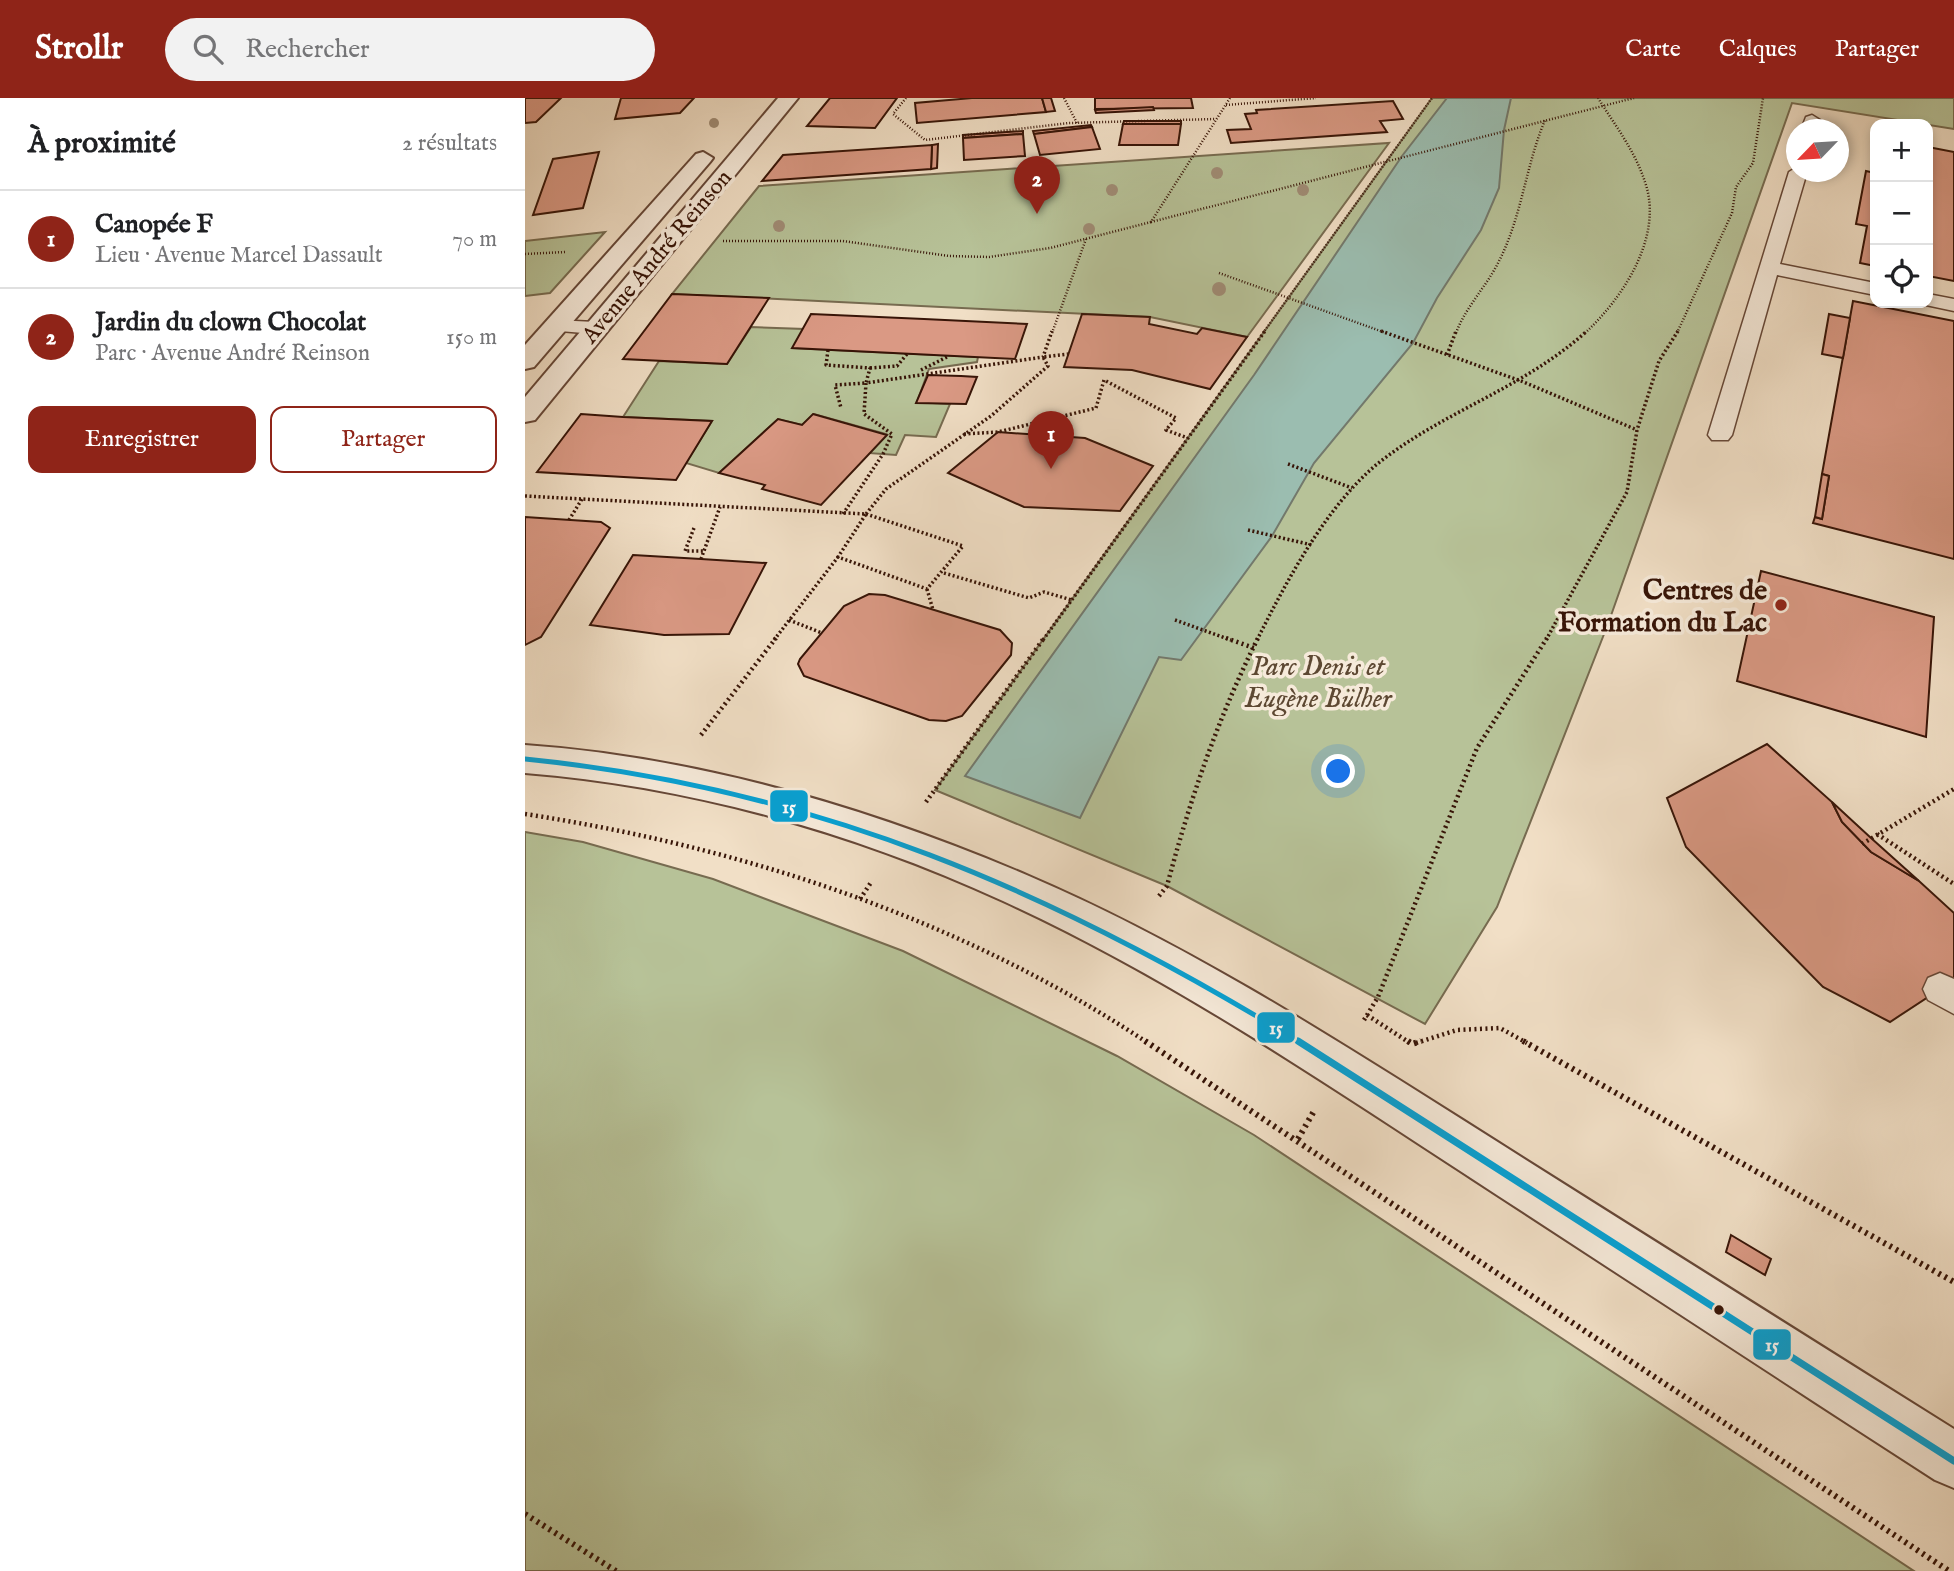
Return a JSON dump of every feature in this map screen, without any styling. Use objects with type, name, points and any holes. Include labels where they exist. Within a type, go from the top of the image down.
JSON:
[{"type":"street","name":"Avenue André Reinson","points":[[525,414],[787,98]]},
{"type":"street","name":"Avenue André Reinson","points":[[525,361],[713,145]]},
{"type":"street","points":[[525,759],[579,763],[761,798],[898,841],[1018,889],[1163,963],[1339,1067],[1954,1461]]},
{"type":"lane","points":[[1720,435],[1795,182]]},
{"type":"lane","points":[[1771,268],[1870,288]]},
{"type":"lane","points":[[1933,301],[1954,305]]},
{"type":"lane","points":[[555,326],[595,328]]},
{"type":"path","points":[[906,98],[893,114],[925,140],[985,129],[1135,118],[1216,119]]},
{"type":"path","points":[[1064,98],[1077,123]]},
{"type":"path","points":[[1151,222],[1230,98]]},
{"type":"path","points":[[1225,105],[1316,98]]},
{"type":"path","points":[[860,899],[898,841],[1432,98]]},
{"type":"path","points":[[1159,896],[1167,886],[1195,784],[1225,708],[1254,648],[1312,545],[1352,488],[1393,453],[1473,404],[1521,381],[1594,324],[1626,284],[1644,250],[1649,194],[1629,150],[1598,98]]},
{"type":"path","points":[[714,242],[808,238],[882,245],[937,255],[987,258],[1086,239],[1634,98]]},
{"type":"path","points":[[1378,997],[1478,748],[1557,623],[1627,492],[1637,430],[1659,361],[1684,323],[1693,295],[1732,213],[1736,187],[1753,163],[1763,98]]},
{"type":"path","points":[[1447,355],[1460,322],[1500,260],[1515,223],[1531,153],[1545,120]]},
{"type":"path","points":[[701,736],[838,557],[886,489],[963,435],[1048,366],[1043,357],[1086,239]]},
{"type":"path","points":[[525,254],[576,252]]},
{"type":"path","points":[[1219,273],[1521,381],[1637,430]]},
{"type":"path","points":[[828,350],[826,365],[870,368],[897,366],[907,354]]},
{"type":"path","points":[[841,408],[835,384],[866,383],[917,372],[964,370],[1068,354]]},
{"type":"path","points":[[917,372],[949,356]]},
{"type":"path","points":[[843,514],[883,454],[892,434],[864,414],[870,368]]},
{"type":"path","points":[[963,435],[999,432],[1097,408],[1104,380],[1176,418],[1166,430],[1186,438]]},
{"type":"path","points":[[1289,464],[1352,488]]},
{"type":"path","points":[[525,496],[866,514],[963,546],[944,573],[927,589]]},
{"type":"path","points":[[569,520],[582,499]]},
{"type":"path","points":[[819,512],[821,505]]},
{"type":"path","points":[[701,559],[719,506]]},
{"type":"path","points":[[694,528],[685,551],[703,551]]},
{"type":"path","points":[[1248,530],[1312,545]]},
{"type":"path","points":[[838,557],[927,589]]},
{"type":"path","points":[[944,573],[1030,598],[1044,592],[1072,600]]},
{"type":"path","points":[[927,589],[933,610]]},
{"type":"path","points":[[789,620],[822,633]]},
{"type":"path","points":[[1175,621],[1254,648]]},
{"type":"path","points":[[1862,844],[1954,789]]},
{"type":"path","points":[[525,814],[708,850],[860,899],[988,952],[1104,1014],[1949,1571]]},
{"type":"path","points":[[1877,834],[1954,884]]},
{"type":"path","points":[[1367,1015],[1412,1044],[1457,1030],[1500,1028],[1954,1282]]},
{"type":"path","points":[[525,1514],[616,1571]]},
{"type":"green space","name":"Parc Denis et Eugène Bülher","points":[[1432,98],[1954,98],[1954,129],[1933,126],[1933,119],[1892,119],[1792,103],[1608,624],[1497,907],[1425,1024],[1167,886],[935,790]]},
{"type":"green space","points":[[1389,143],[1247,337],[1150,317],[672,294],[759,186]]},
{"type":"green space","points":[[605,232],[550,293],[525,296],[525,241]]},
{"type":"green space","points":[[751,327],[804,329],[793,348],[978,357],[977,362],[929,369],[917,402],[950,404],[936,437],[905,435],[896,455],[868,453],[886,434],[814,414],[802,425],[778,419],[719,473],[686,463],[712,421],[623,417],[659,361],[727,364]]},
{"type":"green space","points":[[525,832],[583,842],[713,879],[903,951],[1117,1056],[1254,1135],[1914,1571],[525,1571]]},
{"type":"shaded area","points":[[1447,98],[1511,98],[1504,130],[1499,188],[1481,230],[1437,298],[1413,343],[1314,463],[1272,536],[1181,660],[1159,657],[1080,818],[965,776],[1254,375],[1402,156]]},
{"type":"building","points":[[525,98],[561,98],[536,122],[525,123]]},
{"type":"building","points":[[621,98],[694,98],[680,113],[615,119]]},
{"type":"building","points":[[830,98],[897,98],[875,128],[807,126]]},
{"type":"building","points":[[972,98],[1042,98],[1046,112],[917,123],[915,103]]},
{"type":"building","points":[[1042,98],[1051,98],[1055,111],[1046,112]]},
{"type":"building","points":[[1095,98],[1191,98],[1193,108],[1095,109]]},
{"type":"building","points":[[1393,101],[1403,119],[1380,121],[1387,132],[1231,143],[1227,130],[1251,129],[1245,114],[1257,113],[1256,110]]},
{"type":"building","points":[[1153,107],[1154,110],[1096,113],[1095,110]]},
{"type":"building","points":[[1124,121],[1181,121],[1181,124],[1123,124]]},
{"type":"building","points":[[1123,124],[1181,124],[1178,145],[1119,145]]},
{"type":"building","points":[[1092,127],[1034,134],[1033,131]]},
{"type":"building","points":[[1092,127],[1100,149],[1040,155],[1034,134]]},
{"type":"building","points":[[1023,131],[1023,134],[963,138],[963,135]]},
{"type":"building","points":[[1023,134],[1025,156],[964,160],[963,138]]},
{"type":"building","points":[[938,144],[937,168],[931,169],[932,145]]},
{"type":"building","points":[[932,145],[931,169],[762,181],[783,155]]},
{"type":"building","points":[[1933,148],[1954,152],[1954,281],[1933,277]]},
{"type":"building","points":[[599,152],[583,208],[533,215],[553,159]]},
{"type":"building","points":[[1866,171],[1870,172],[1870,265],[1860,263],[1867,226],[1856,224]]},
{"type":"building","points":[[672,294],[769,298],[727,364],[623,359]]},
{"type":"building","points":[[1853,301],[1870,304],[1870,308],[1888,308],[1954,321],[1954,559],[1813,523],[1815,517],[1822,519],[1829,476],[1822,474]]},
{"type":"building","points":[[811,314],[1027,324],[1015,359],[792,348]]},
{"type":"building","points":[[1082,314],[1150,317],[1149,324],[1197,334],[1202,328],[1247,337],[1210,389],[1132,370],[1064,367]]},
{"type":"building","points":[[1829,314],[1850,318],[1843,358],[1822,354]]},
{"type":"building","points":[[928,375],[977,377],[966,404],[916,403]]},
{"type":"building","points":[[581,414],[712,421],[676,480],[537,472]]},
{"type":"building","points":[[813,414],[887,435],[821,505],[762,489],[765,485],[719,473],[778,419],[802,425]]},
{"type":"building","points":[[998,432],[1085,438],[1153,466],[1120,511],[1024,507],[948,473]]},
{"type":"building","points":[[1822,474],[1829,476],[1822,519],[1815,517]]},
{"type":"building","points":[[525,517],[601,522],[610,528],[541,637],[525,645]]},
{"type":"building","points":[[633,555],[766,563],[729,634],[664,635],[590,625]]},
{"type":"building","points":[[1761,571],[1934,617],[1926,737],[1737,681]]},
{"type":"building","points":[[869,594],[885,595],[1000,630],[1012,643],[1011,655],[962,716],[946,721],[929,720],[804,676],[798,664],[800,659],[844,606]]},
{"type":"building","points":[[1767,744],[1832,802],[1842,822],[1871,852],[1919,881],[1954,913],[1954,980],[1890,1022],[1823,987],[1686,847],[1667,798]]},
{"type":"building","points":[[1832,802],[1919,881],[1871,852],[1842,822]]},
{"type":"building","points":[[1731,1235],[1771,1259],[1765,1275],[1726,1252]]},
{"type":"transit line","name":"15","points":[[525,759],[588,765],[714,787],[837,820],[957,863],[1078,917],[1199,982],[1317,1053],[1954,1461]]},
{"type":"place","name":"Jardin du clown Chocolat","points":[[1037,214]]},
{"type":"place","name":"Canopée F","points":[[1051,469]]},
{"type":"place","name":"Centres de Formation du Lac","points":[[1781,605]]}]
